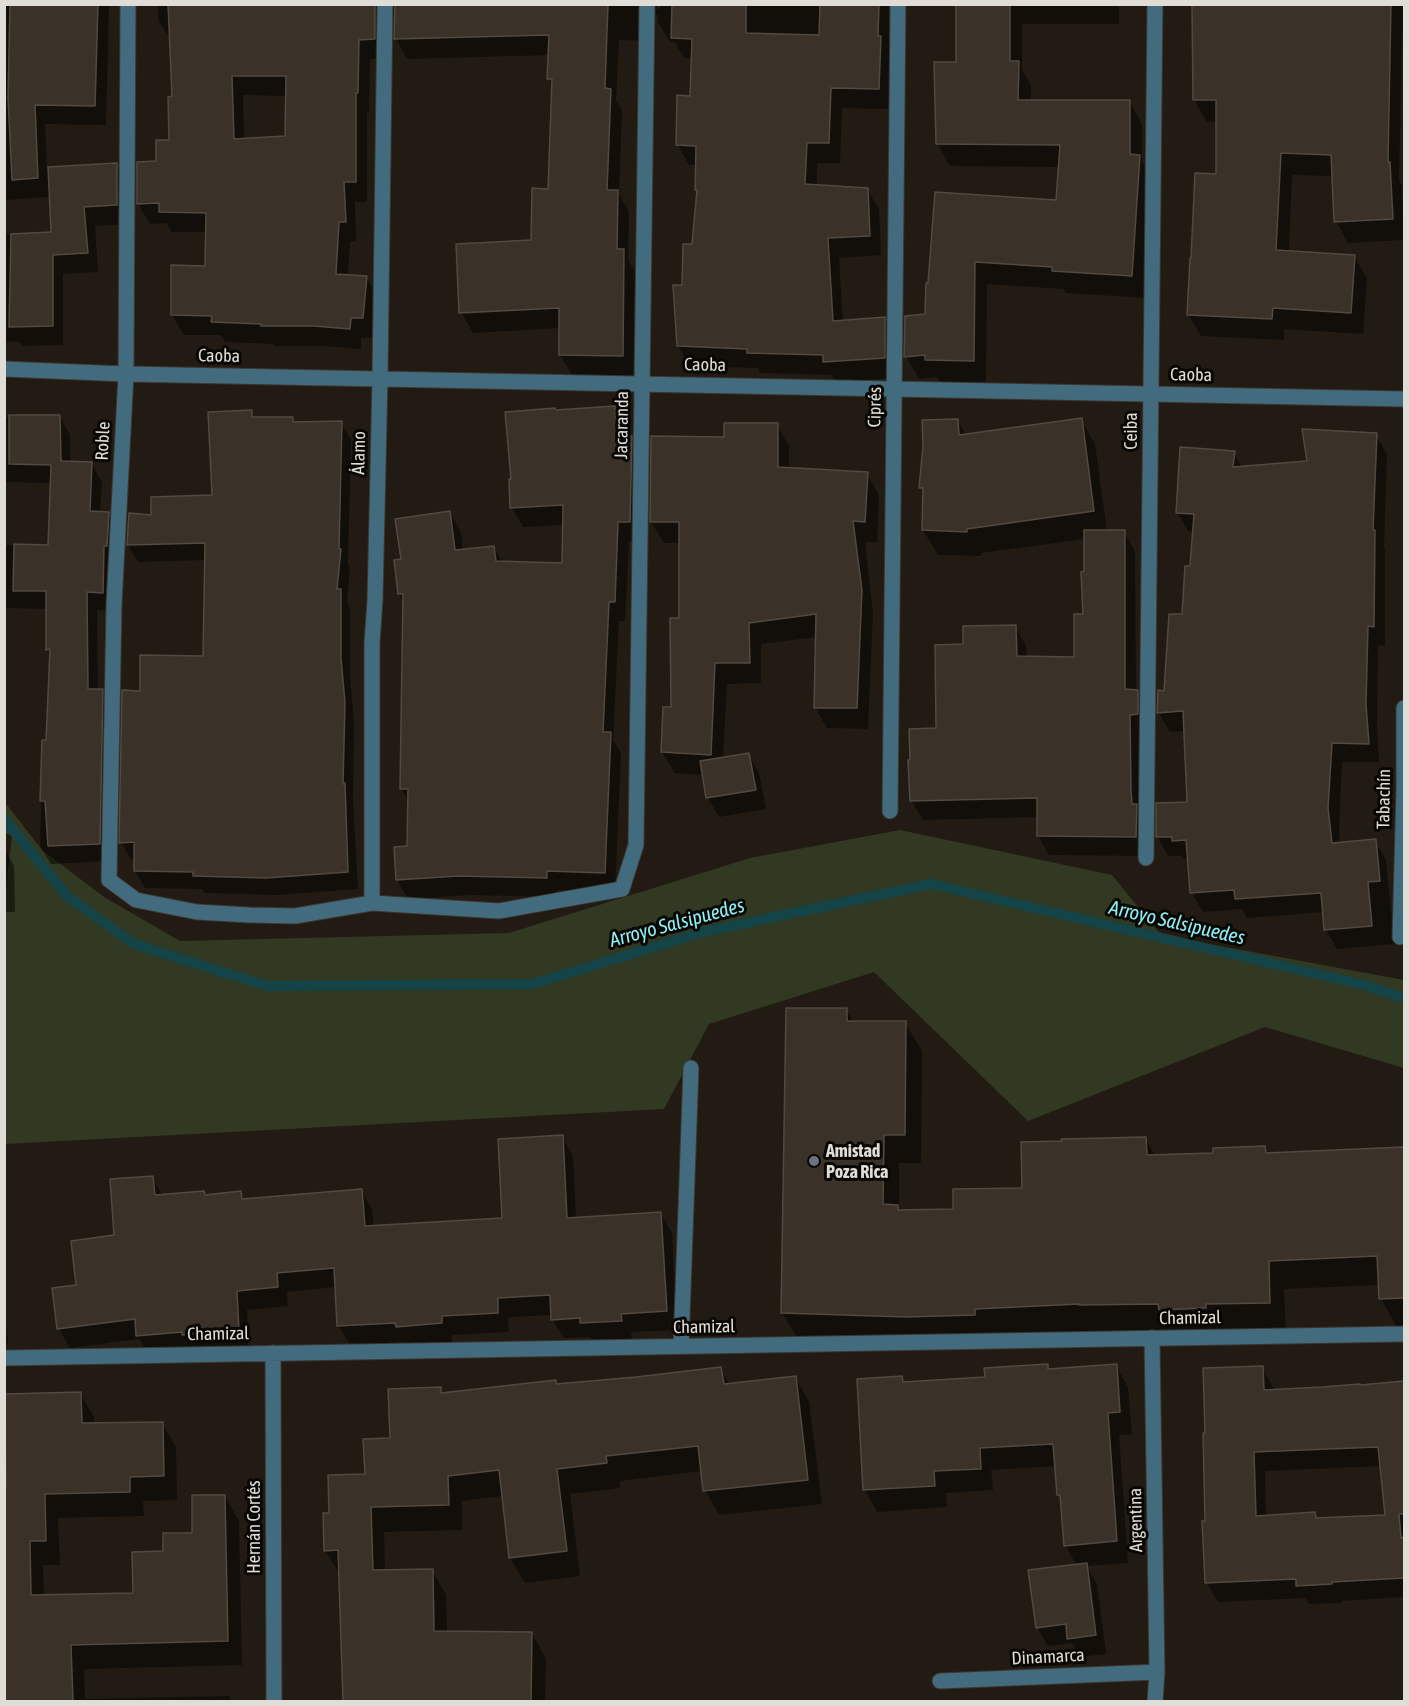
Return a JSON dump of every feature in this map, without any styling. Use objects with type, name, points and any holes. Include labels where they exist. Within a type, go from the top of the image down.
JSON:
[{"type":"street","name":"Roble","points":[[128,4],[126,374],[114,605],[109,880],[136,900],[197,912],[295,916],[372,903]]},
{"type":"street","name":"Álamo","points":[[372,903],[372,644],[380,378],[385,4]]},
{"type":"street","name":"Jacaranda","points":[[372,903],[500,910],[622,889],[636,845],[647,4]]},
{"type":"street","name":"Ciprés","points":[[890,811],[898,4]]},
{"type":"street","name":"Ceiba","points":[[1146,858],[1155,4]]},
{"type":"street","name":"Caoba","points":[[4,369],[126,374],[1404,399]]},
{"type":"street","name":"Tabachín","points":[[1400,937],[1403,891],[1404,708]]},
{"type":"street","points":[[681,1346],[691,1068]]},
{"type":"street","name":"Chamizal","points":[[4,1358],[1404,1334]]},
{"type":"street","name":"Argentina","points":[[1152,1338],[1157,1672],[1155,1701]]},
{"type":"street","name":"Hernán Cortés","points":[[273,1353],[274,1701]]},
{"type":"street","name":"Dinamarca","points":[[940,1682],[1157,1672]]},
{"type":"green space","points":[[4,801],[42,850],[104,897],[180,941],[509,933],[750,858],[900,830],[1112,875],[1161,935],[1404,980],[1404,1068],[1265,1027],[1028,1121],[874,972],[709,1024],[664,1109],[5,1144],[4,903],[12,836],[5,833]]},
{"type":"building","points":[[10,4],[98,4],[95,106],[35,105],[38,178],[12,180],[8,98]]},
{"type":"building","points":[[168,4],[375,4],[375,39],[359,40],[358,93],[356,93],[356,182],[344,182],[346,222],[339,222],[336,274],[367,276],[363,318],[351,318],[350,329],[261,326],[261,324],[211,322],[212,316],[171,315],[171,265],[205,266],[206,213],[159,212],[159,203],[137,204],[137,162],[156,161],[156,140],[169,140],[168,97],[172,96]],"holes":[[[232,76],[286,76],[285,136],[234,139]]]},
{"type":"building","points":[[395,4],[608,4],[605,88],[611,89],[607,190],[618,190],[617,249],[624,249],[623,356],[559,355],[559,308],[459,313],[456,244],[531,240],[532,188],[548,189],[552,79],[547,79],[549,35],[394,39]]},
{"type":"building","points":[[672,4],[746,4],[746,33],[819,35],[820,4],[879,4],[878,36],[881,36],[879,89],[831,88],[829,143],[807,143],[805,184],[868,188],[870,236],[828,238],[833,321],[885,317],[885,358],[823,362],[823,355],[747,353],[747,349],[677,346],[673,285],[682,285],[683,244],[692,244],[697,190],[695,190],[696,146],[676,145],[677,95],[690,96],[692,39],[671,38]]},
{"type":"building","points":[[956,4],[1010,4],[1010,61],[1019,61],[1018,100],[1130,100],[1130,154],[1140,155],[1132,276],[1052,271],[1052,267],[975,262],[974,361],[925,360],[925,355],[904,357],[905,316],[925,314],[935,192],[1056,200],[1060,145],[936,144],[934,62],[956,62]]},
{"type":"building","points":[[1391,4],[1388,162],[1390,162],[1393,219],[1334,222],[1331,155],[1281,153],[1276,250],[1355,255],[1351,313],[1273,308],[1272,319],[1187,315],[1195,173],[1216,174],[1216,100],[1193,100],[1192,5]]},
{"type":"building","points":[[117,163],[117,205],[84,207],[88,253],[53,255],[53,326],[9,327],[11,234],[51,232],[48,167]]},
{"type":"building","points":[[615,406],[617,435],[632,436],[630,522],[618,522],[615,602],[609,602],[603,732],[611,732],[605,873],[547,871],[547,878],[458,876],[396,880],[394,847],[407,846],[408,789],[400,789],[403,594],[398,594],[394,560],[401,559],[395,519],[450,511],[455,550],[494,546],[496,561],[562,563],[563,505],[510,508],[509,479],[511,479],[505,412]]},
{"type":"building","points":[[252,410],[252,417],[293,417],[293,422],[342,421],[339,549],[341,549],[337,589],[341,589],[341,658],[345,703],[343,784],[345,783],[348,872],[266,878],[193,876],[193,872],[134,871],[134,842],[119,843],[122,690],[140,691],[140,655],[203,656],[205,543],[127,545],[129,513],[151,515],[151,497],[212,495],[208,412]]},
{"type":"building","points":[[9,415],[60,415],[61,461],[92,462],[90,511],[109,512],[107,546],[104,546],[103,593],[87,592],[88,689],[103,689],[100,844],[48,846],[45,801],[40,801],[42,740],[46,740],[50,649],[46,650],[46,591],[13,591],[14,544],[48,545],[51,465],[9,464]]},
{"type":"building","points":[[1082,418],[1094,511],[967,529],[967,532],[922,530],[923,488],[919,488],[923,446],[922,420],[958,419],[959,435]]},
{"type":"building","points":[[724,423],[778,423],[778,467],[868,472],[865,522],[853,521],[862,590],[857,708],[814,708],[816,614],[749,623],[750,663],[715,663],[711,755],[661,752],[663,707],[671,707],[670,618],[679,618],[679,522],[650,522],[651,436],[724,437]]},
{"type":"building","points":[[1302,429],[1377,433],[1373,530],[1375,530],[1374,627],[1368,626],[1366,704],[1369,744],[1332,743],[1328,808],[1332,843],[1376,839],[1380,881],[1368,882],[1372,926],[1324,930],[1321,893],[1235,899],[1234,890],[1190,893],[1186,840],[1172,841],[1172,837],[1156,837],[1156,803],[1187,802],[1183,711],[1157,713],[1158,690],[1164,691],[1169,614],[1182,614],[1185,566],[1190,566],[1194,514],[1176,513],[1180,447],[1235,451],[1233,467],[1307,461]]},
{"type":"building","points":[[1084,530],[1125,530],[1125,689],[1138,690],[1138,714],[1130,715],[1131,790],[1132,804],[1137,804],[1136,837],[1037,836],[1037,798],[910,801],[909,729],[936,728],[935,645],[963,644],[963,626],[1016,625],[1017,656],[1074,657],[1074,614],[1083,614],[1081,572],[1084,571]]},
{"type":"building","points":[[749,753],[756,790],[706,798],[700,761]]},
{"type":"building","points":[[786,1008],[847,1008],[847,1021],[906,1021],[905,1135],[884,1135],[883,1204],[898,1205],[898,1210],[953,1209],[953,1189],[1022,1188],[1021,1142],[1146,1137],[1147,1155],[1213,1153],[1213,1148],[1265,1146],[1266,1153],[1404,1147],[1404,1298],[1379,1299],[1377,1256],[1269,1261],[1270,1303],[1206,1304],[1206,1308],[1159,1310],[1158,1304],[1079,1304],[975,1309],[975,1315],[906,1317],[781,1313]]},
{"type":"building","points":[[563,1135],[567,1218],[661,1212],[667,1311],[621,1314],[622,1321],[580,1323],[580,1318],[551,1320],[550,1295],[498,1298],[498,1313],[442,1316],[442,1323],[396,1327],[395,1323],[337,1326],[334,1268],[277,1273],[278,1287],[237,1291],[239,1331],[136,1336],[135,1319],[57,1329],[52,1288],[76,1285],[71,1241],[114,1235],[110,1179],[153,1176],[155,1195],[204,1191],[205,1195],[241,1191],[242,1199],[362,1189],[365,1226],[502,1218],[498,1139]]},
{"type":"building","points":[[1048,1364],[1048,1369],[1117,1364],[1120,1412],[1108,1413],[1117,1541],[1064,1546],[1053,1444],[980,1448],[981,1469],[934,1471],[935,1486],[863,1490],[857,1379],[902,1376],[903,1382],[985,1377],[984,1368]]},
{"type":"building","points":[[1263,1366],[1264,1390],[1404,1381],[1404,1514],[1399,1514],[1401,1538],[1404,1537],[1404,1578],[1296,1586],[1296,1579],[1205,1583],[1202,1521],[1205,1521],[1203,1368]],"holes":[[[1378,1447],[1385,1515],[1316,1518],[1315,1512],[1256,1516],[1254,1452]]]},
{"type":"building","points":[[721,1367],[724,1384],[796,1376],[808,1480],[703,1491],[698,1446],[606,1456],[607,1463],[557,1469],[567,1551],[509,1558],[499,1470],[448,1476],[449,1505],[371,1507],[373,1570],[433,1569],[434,1631],[532,1632],[531,1701],[343,1701],[338,1550],[324,1551],[323,1513],[329,1513],[328,1475],[365,1474],[363,1439],[390,1438],[388,1389],[441,1387],[441,1393],[556,1380],[556,1384]]},
{"type":"building","points":[[81,1392],[82,1423],[163,1422],[164,1476],[130,1477],[130,1492],[45,1494],[46,1541],[30,1541],[31,1595],[133,1593],[132,1552],[163,1551],[163,1533],[192,1533],[192,1495],[225,1495],[228,1641],[71,1645],[73,1701],[4,1701],[5,1394]]},
{"type":"building","points":[[1087,1563],[1096,1635],[1067,1639],[1066,1624],[1036,1628],[1028,1570]]},
{"type":"waterway","name":"Arroyo Salsipuedes","points":[[4,819],[67,896],[134,944],[267,986],[533,984],[703,932],[931,884],[1364,985],[1404,998]]},
{"type":"place","name":"Amistad Poza Rica","points":[[814,1161]]}]
